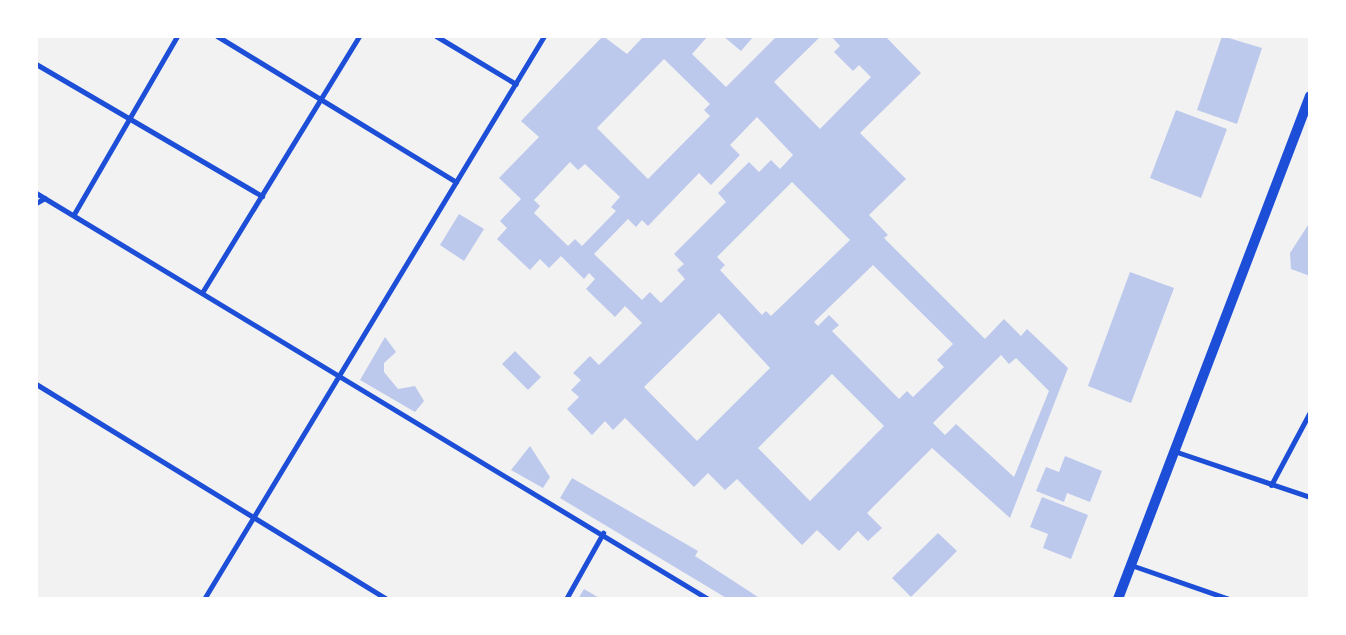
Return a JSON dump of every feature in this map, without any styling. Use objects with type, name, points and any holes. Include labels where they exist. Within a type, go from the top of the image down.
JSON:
[{"type":"main road","points":[[1118,599],[1310,96]]},
{"type":"street","points":[[74,214],[176,36]]},
{"type":"street","points":[[217,36],[456,182]]},
{"type":"street","points":[[203,291],[359,36]]},
{"type":"street","points":[[436,36],[516,84]]},
{"type":"street","points":[[204,599],[340,378],[544,36]]},
{"type":"street","points":[[36,64],[262,196]]},
{"type":"street","points":[[36,193],[203,291],[340,378],[603,533],[708,599]]},
{"type":"street","points":[[36,203],[45,198]]},
{"type":"street","points":[[36,384],[387,599]]},
{"type":"street","points":[[1271,485],[1310,412]]},
{"type":"street","points":[[1174,451],[1310,497]]},
{"type":"street","points":[[566,599],[603,533]]},
{"type":"street","points":[[1131,564],[1229,599]]},
{"type":"building","points":[[603,36],[627,54],[644,36],[708,36],[692,54],[726,87],[777,36],[821,36],[774,82],[820,129],[871,77],[859,65],[853,71],[834,52],[840,46],[831,36],[885,36],[921,73],[860,133],[906,179],[869,215],[888,235],[884,238],[985,339],[1004,319],[1021,336],[1027,329],[1068,368],[1010,518],[932,448],[867,513],[882,528],[868,541],[858,531],[839,551],[817,530],[802,545],[737,479],[725,490],[708,473],[694,487],[625,418],[613,430],[605,421],[592,435],[567,409],[579,397],[571,390],[581,380],[573,373],[590,356],[599,365],[642,323],[625,306],[615,317],[586,289],[595,279],[589,273],[584,279],[561,256],[549,268],[540,259],[530,270],[497,239],[507,228],[500,221],[521,199],[499,178],[539,137],[521,121]],"holes":[[[664,59],[710,104],[704,110],[710,116],[648,179],[597,128]],[[757,117],[793,155],[780,169],[771,160],[759,172],[749,162],[718,193],[726,202],[674,254],[684,264],[677,270],[685,279],[661,303],[650,292],[642,300],[594,254],[628,219],[636,227],[642,220],[648,226],[699,173],[711,185],[740,155],[730,145]],[[570,162],[578,170],[585,164],[620,197],[611,207],[616,211],[582,246],[575,239],[568,246],[534,213],[540,206],[534,200]],[[792,182],[850,240],[771,316],[766,311],[762,315],[720,270],[725,265],[717,257]],[[873,265],[953,344],[937,360],[944,367],[913,397],[907,391],[899,399],[832,331],[839,325],[829,315],[818,326],[814,322]],[[719,313],[770,368],[697,441],[644,387]],[[1001,355],[1009,364],[1016,358],[1049,391],[1014,477],[956,424],[945,435],[933,423]],[[832,374],[884,426],[810,501],[758,448]]]},
{"type":"building","points":[[723,36],[754,36],[741,51]]},
{"type":"building","points":[[1222,36],[1262,48],[1237,124],[1197,110]]},
{"type":"building","points":[[1176,110],[1227,129],[1201,198],[1150,178]]},
{"type":"building","points":[[459,214],[484,229],[464,261],[440,245]]},
{"type":"building","points":[[1310,222],[1310,276],[1291,269],[1290,253]]},
{"type":"building","points":[[1130,272],[1174,288],[1131,403],[1088,386]]},
{"type":"building","points":[[385,337],[396,352],[384,363],[384,372],[398,389],[415,386],[424,401],[415,412],[360,380]]},
{"type":"building","points":[[515,351],[541,377],[528,390],[502,364]]},
{"type":"building","points":[[530,446],[550,477],[543,488],[511,470]]},
{"type":"building","points":[[1065,456],[1102,471],[1090,502],[1067,493],[1064,502],[1036,491],[1046,467],[1059,472]]},
{"type":"building","points":[[572,478],[698,551],[695,556],[761,599],[728,599],[560,498]]},
{"type":"building","points":[[1042,497],[1088,515],[1071,559],[1043,548],[1048,534],[1030,527]]},
{"type":"building","points":[[938,533],[957,551],[911,597],[892,578]]},
{"type":"building","points":[[584,589],[601,599],[578,599]]}]
